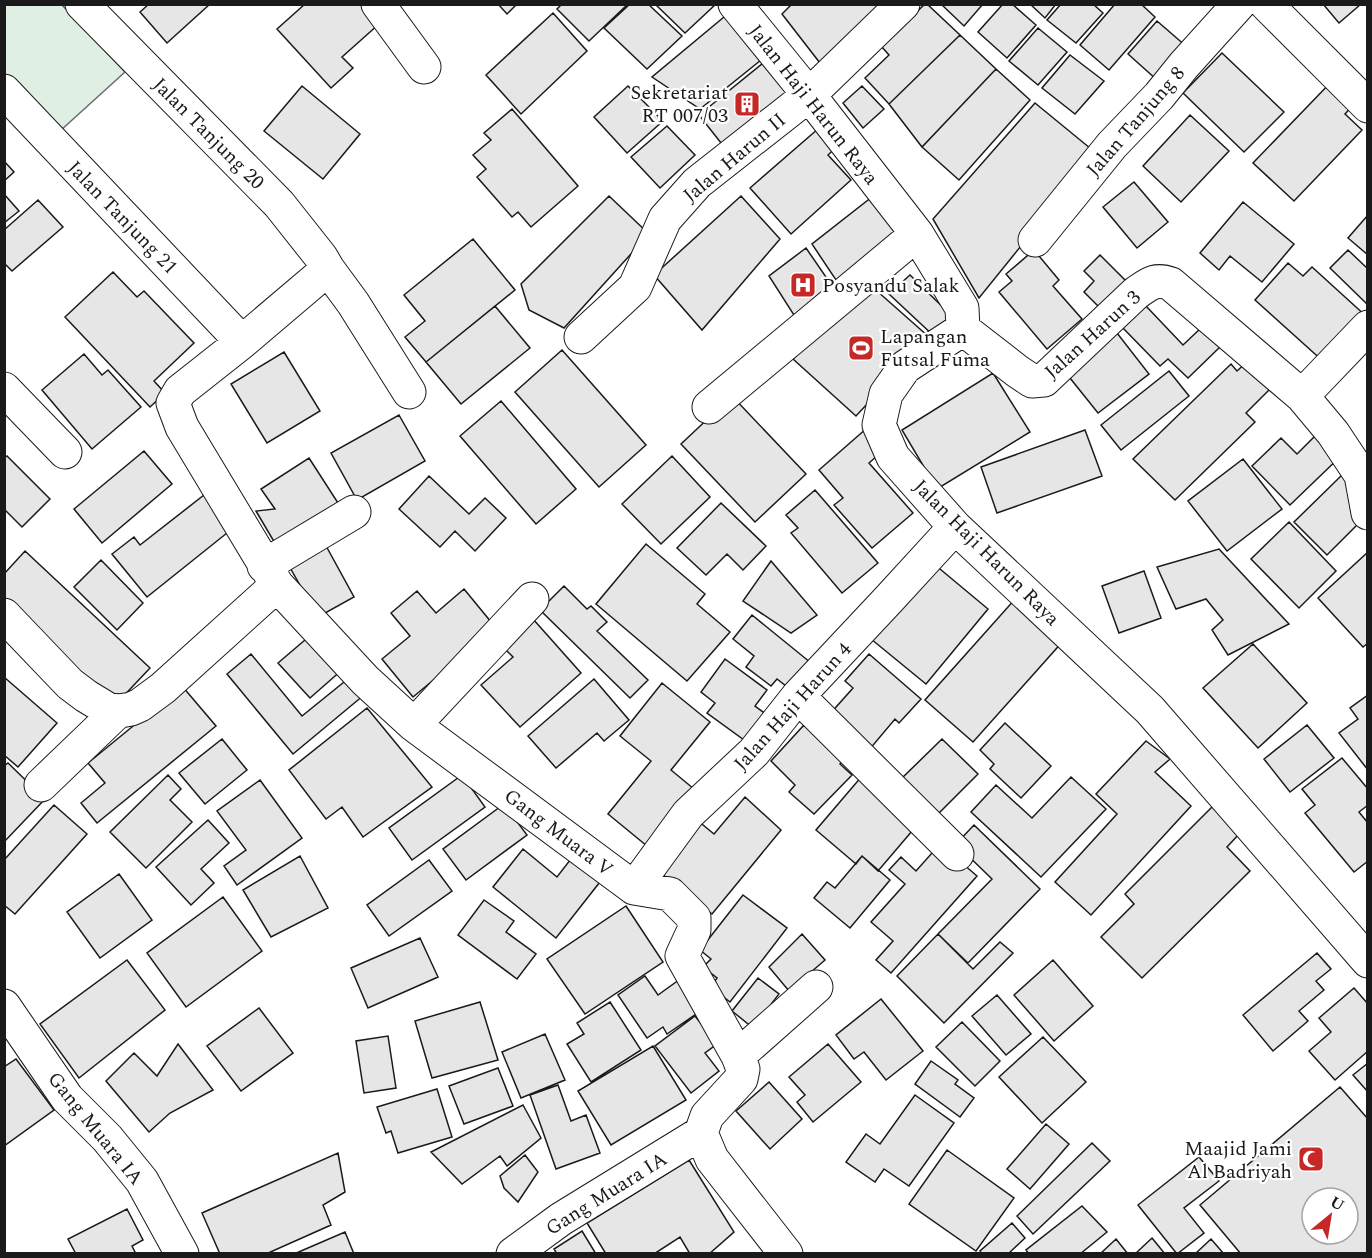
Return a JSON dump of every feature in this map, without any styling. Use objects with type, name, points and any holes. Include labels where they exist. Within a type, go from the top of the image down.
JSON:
[{"type":"street","name":"Jalan Tanjung 20","points":[[82,4],[279,204],[321,257],[353,303],[409,392]]},
{"type":"street","points":[[378,4],[424,67]]},
{"type":"street","name":"Jalan Haji Harun Raya","points":[[735,4],[917,234],[962,308],[963,329],[905,368],[886,394],[879,425],[893,457],[955,527],[1150,710],[1362,940]]},
{"type":"street","name":"Jalan Harun II","points":[[581,337],[635,287],[665,219],[697,183],[809,95],[903,4]]},
{"type":"street","name":"Jalan Tanjung 8","points":[[1035,240],[1112,145],[1159,96],[1239,4]]},
{"type":"street","points":[[1266,4],[1368,106]]},
{"type":"street","name":"Jalan Tanjung 21","points":[[4,91],[243,342]]},
{"type":"street","points":[[709,407],[917,234]]},
{"type":"street","points":[[243,342],[328,269]]},
{"type":"street","name":"Jalan Harun 3","points":[[963,329],[1032,381],[1044,380],[1136,293],[1151,282],[1162,281],[1171,284],[1302,396]]},
{"type":"street","points":[[1368,327],[1302,396],[1333,433],[1361,475],[1368,513]]},
{"type":"street","name":"Gang Muara V","points":[[243,342],[180,390],[177,415],[271,576],[365,680],[414,725],[634,888],[670,894],[694,918],[694,930],[682,956],[738,1056]]},
{"type":"street","points":[[4,389],[65,452]]},
{"type":"street","points":[[4,615],[70,684],[86,696],[109,710],[130,709],[140,705],[163,688],[271,576],[354,512]]},
{"type":"street","name":"Jalan Haji Harun 4","points":[[634,888],[688,814],[754,752],[798,696],[955,527]]},
{"type":"street","points":[[414,725],[532,599]]},
{"type":"street","points":[[798,696],[957,854]]},
{"type":"street","points":[[41,785],[118,711]]},
{"type":"street","points":[[786,1254],[712,1159],[701,1133],[707,1116],[741,1079],[743,1069],[738,1056],[816,987]]},
{"type":"street","name":"Gang Muara IA","points":[[4,1006],[67,1098],[107,1138],[142,1181],[182,1254]]},
{"type":"street","name":"Gang Muara IA","points":[[513,1254],[561,1219],[701,1133]]},
{"type":"green space","points":[[4,5],[62,5],[125,72],[60,131],[5,75]]},
{"type":"building","points":[[149,4],[210,4],[167,43],[140,12]]},
{"type":"building","points":[[305,4],[361,4],[379,24],[342,57],[353,68],[331,88],[277,29]]},
{"type":"building","points":[[498,4],[517,4],[507,14]]},
{"type":"building","points":[[562,4],[628,4],[589,41],[557,9]]},
{"type":"building","points":[[630,4],[648,4],[682,36],[647,69],[604,28]]},
{"type":"building","points":[[655,4],[716,4],[685,33]]},
{"type":"building","points":[[792,4],[896,4],[827,72],[782,14]]},
{"type":"building","points":[[925,4],[960,35],[889,104],[865,78],[889,55],[881,46]]},
{"type":"building","points":[[941,4],[983,4],[964,26]]},
{"type":"building","points":[[1003,4],[1012,4],[1036,25],[1007,58],[978,32]]},
{"type":"building","points":[[1030,4],[1056,4],[1045,18]]},
{"type":"building","points":[[1061,4],[1093,4],[1103,13],[1076,43],[1047,20]]},
{"type":"building","points":[[1115,4],[1141,4],[1155,17],[1109,70],[1080,45]]},
{"type":"building","points":[[1323,4],[1361,4],[1339,23]]},
{"type":"building","points":[[730,12],[766,56],[700,109],[652,77]]},
{"type":"building","points":[[553,13],[587,51],[521,114],[486,75]]},
{"type":"building","points":[[1157,21],[1187,47],[1157,80],[1128,54]]},
{"type":"building","points":[[1038,28],[1067,52],[1038,85],[1009,61]]},
{"type":"building","points":[[960,35],[996,69],[922,147],[889,104]]},
{"type":"building","points":[[1222,53],[1284,112],[1244,152],[1183,93]]},
{"type":"building","points":[[1070,55],[1104,81],[1075,114],[1042,88]]},
{"type":"building","name":"Sekretariat RT 007/03","points":[[768,59],[795,93],[725,148],[699,115]]},
{"type":"building","points":[[996,69],[1030,100],[959,180],[922,147]]},
{"type":"building","points":[[1333,80],[1356,102],[1345,114],[1362,130],[1294,201],[1253,163]]},
{"type":"building","points":[[302,86],[360,134],[323,179],[264,131]]},
{"type":"building","points":[[628,86],[663,121],[627,153],[594,117]]},
{"type":"building","points":[[862,86],[884,109],[863,128],[843,103]]},
{"type":"building","points":[[1035,103],[1096,153],[979,298],[933,219]]},
{"type":"building","points":[[512,109],[578,186],[531,227],[518,212],[512,217],[477,177],[486,169],[473,155],[491,140],[484,133]]},
{"type":"building","points":[[1190,115],[1229,151],[1181,202],[1143,166]]},
{"type":"building","points":[[826,122],[842,142],[828,155],[851,180],[791,234],[750,188]]},
{"type":"building","points":[[667,126],[695,155],[660,188],[631,157]]},
{"type":"building","points":[[4,161],[14,172],[4,181]]},
{"type":"building","points":[[1134,182],[1168,222],[1137,248],[1103,207]]},
{"type":"building","points":[[877,193],[910,234],[842,289],[812,244]]},
{"type":"building","points":[[4,194],[19,211],[4,223]]},
{"type":"building","points":[[609,196],[649,234],[564,328],[529,310],[521,284]]},
{"type":"building","points":[[741,196],[780,239],[702,330],[654,275]]},
{"type":"building","points":[[38,200],[63,227],[12,271],[4,263],[4,230]]},
{"type":"building","points":[[1243,202],[1294,244],[1262,282],[1230,256],[1219,270],[1200,253]]},
{"type":"building","points":[[1368,215],[1368,255],[1348,238]]},
{"type":"building","points":[[473,239],[515,290],[426,362],[405,337],[425,321],[404,295]]},
{"type":"building","name":"Posyandu Salak","points":[[806,248],[837,293],[799,323],[769,276]]},
{"type":"building","points":[[1034,250],[1059,280],[1053,286],[1082,319],[1047,349],[999,292],[1012,281],[1006,274]]},
{"type":"building","points":[[1348,250],[1368,269],[1368,305],[1330,268]]},
{"type":"building","points":[[1100,255],[1134,289],[1108,316],[1084,292],[1094,281],[1084,271]]},
{"type":"building","points":[[1288,263],[1303,276],[1312,267],[1367,317],[1325,363],[1255,300]]},
{"type":"building","points":[[113,272],[137,297],[144,291],[194,343],[154,381],[165,393],[150,407],[65,317]]},
{"type":"building","points":[[910,275],[956,320],[936,338],[889,294]]},
{"type":"building","name":"Lapangan Futsal Fuma","points":[[868,283],[929,337],[856,416],[793,359]]},
{"type":"building","points":[[1145,305],[1183,345],[1202,327],[1221,346],[1188,378],[1168,359],[1160,366],[1122,327]]},
{"type":"building","points":[[495,306],[530,348],[461,404],[426,362]]},
{"type":"building","points":[[1117,333],[1149,374],[1098,413],[1066,373]]},
{"type":"building","points":[[562,350],[646,445],[599,487],[515,392]]},
{"type":"building","points":[[284,352],[320,411],[267,443],[231,384]]},
{"type":"building","points":[[84,354],[102,375],[108,370],[141,407],[92,449],[42,390]]},
{"type":"building","points":[[1248,361],[1273,386],[1246,413],[1255,422],[1175,500],[1133,459],[1231,364],[1237,371]]},
{"type":"building","points":[[1169,371],[1189,396],[1121,450],[1101,425]]},
{"type":"building","points":[[993,373],[1030,432],[937,489],[902,430]]},
{"type":"building","points":[[732,396],[806,474],[755,522],[681,444]]},
{"type":"building","points":[[501,401],[576,489],[536,524],[460,436]]},
{"type":"building","points":[[399,415],[425,461],[357,500],[331,453]]},
{"type":"building","points":[[867,428],[885,449],[869,463],[913,513],[872,548],[834,505],[843,498],[819,470]]},
{"type":"building","points":[[1085,430],[1102,476],[997,513],[981,467]]},
{"type":"building","points":[[1321,430],[1344,453],[1290,505],[1252,466],[1281,438],[1297,454]]},
{"type":"building","points":[[144,451],[172,484],[102,543],[74,509]]},
{"type":"building","points":[[7,456],[50,499],[22,527],[4,509],[4,458]]},
{"type":"building","points":[[672,456],[710,497],[661,544],[622,504]]},
{"type":"building","points":[[309,458],[340,506],[276,545],[256,511],[275,509],[261,489]]},
{"type":"building","points":[[1243,459],[1282,509],[1227,551],[1188,501]]},
{"type":"building","points":[[1343,474],[1362,494],[1363,519],[1327,555],[1294,522]]},
{"type":"building","points":[[429,476],[469,514],[485,498],[506,518],[475,551],[455,531],[440,547],[399,509]]},
{"type":"building","points":[[815,490],[878,563],[842,593],[791,533],[798,528],[786,515]]},
{"type":"building","points":[[204,495],[232,529],[147,597],[112,554],[134,537],[140,545]]},
{"type":"building","points":[[721,503],[766,546],[743,570],[727,554],[706,575],[677,548]]},
{"type":"building","points":[[1289,522],[1336,571],[1299,608],[1251,559]]},
{"type":"building","points":[[325,544],[354,597],[318,617],[288,564]]},
{"type":"building","points":[[646,544],[705,594],[697,604],[730,632],[687,681],[596,604]]},
{"type":"building","points":[[1219,549],[1289,624],[1228,655],[1212,630],[1223,620],[1206,599],[1176,609],[1157,567]]},
{"type":"building","points":[[25,551],[150,668],[116,704],[4,601],[4,574]]},
{"type":"building","points":[[1368,552],[1368,643],[1363,647],[1318,598]]},
{"type":"building","points":[[101,560],[143,603],[117,630],[74,587]]},
{"type":"building","points":[[771,561],[817,615],[791,633],[743,601]]},
{"type":"building","points":[[934,564],[988,609],[926,684],[871,639]]},
{"type":"building","points":[[1144,571],[1161,618],[1119,633],[1102,586]]},
{"type":"building","points":[[564,586],[587,609],[591,606],[607,622],[597,631],[648,680],[630,698],[540,610]]},
{"type":"building","points":[[464,589],[496,628],[413,697],[382,659],[410,636],[391,613],[417,591],[436,613]]},
{"type":"building","points":[[1016,598],[1064,640],[973,742],[925,700]]},
{"type":"building","points":[[752,615],[816,667],[795,693],[777,679],[771,686],[746,667],[754,656],[733,639]]},
{"type":"building","points":[[533,619],[581,673],[520,727],[481,685],[513,657],[502,646]]},
{"type":"building","points":[[312,634],[343,669],[310,698],[278,663]]},
{"type":"building","points":[[1253,644],[1307,703],[1258,748],[1203,688]]},
{"type":"building","points":[[251,654],[302,716],[349,678],[364,695],[293,754],[227,674]]},
{"type":"building","points":[[869,654],[921,699],[899,723],[895,719],[869,750],[829,715],[853,688],[845,681]]},
{"type":"building","points":[[725,659],[767,690],[755,706],[771,718],[751,745],[707,713],[715,703],[701,692]]},
{"type":"building","points":[[4,677],[57,723],[18,767],[4,755]]},
{"type":"building","points":[[594,679],[629,720],[604,741],[597,733],[556,768],[528,736]]},
{"type":"building","points":[[662,683],[710,722],[671,770],[694,789],[647,846],[608,814],[651,761],[620,736]]},
{"type":"building","points":[[182,686],[216,726],[97,823],[81,803],[105,783],[88,763]]},
{"type":"building","points":[[1368,695],[1368,770],[1339,733],[1358,719],[1350,708]]},
{"type":"building","points":[[367,708],[432,787],[363,837],[342,807],[326,819],[289,770]]},
{"type":"building","points":[[1005,723],[1051,766],[1021,798],[990,769],[994,764],[980,750]]},
{"type":"building","points":[[804,725],[850,752],[840,764],[852,775],[814,814],[789,792],[795,785],[771,761]]},
{"type":"building","points":[[1307,725],[1334,758],[1290,792],[1264,759]]},
{"type":"building","points":[[222,739],[247,770],[205,804],[179,773]]},
{"type":"building","points":[[942,739],[978,774],[939,813],[898,782]]},
{"type":"building","points":[[1146,741],[1170,759],[1155,772],[1191,806],[1091,915],[1055,882],[1117,814],[1096,794]]},
{"type":"building","points":[[1342,758],[1368,789],[1368,805],[1359,812],[1368,823],[1368,861],[1354,872],[1305,813],[1315,805],[1302,789]]},
{"type":"building","points":[[8,763],[45,799],[5,841],[4,766]]},
{"type":"building","points":[[168,775],[181,789],[170,800],[192,822],[146,868],[110,832]]},
{"type":"building","points":[[462,775],[485,807],[412,860],[389,828]]},
{"type":"building","points":[[862,776],[918,824],[878,871],[862,856],[856,864],[816,830]]},
{"type":"building","points":[[1071,777],[1106,809],[1041,877],[971,812],[996,785],[1032,818]]},
{"type":"building","points":[[260,780],[302,838],[237,885],[224,866],[246,850],[217,811]]},
{"type":"building","points":[[745,797],[781,830],[712,914],[656,869],[697,820],[714,834]]},
{"type":"building","points":[[504,804],[527,835],[466,880],[443,849]]},
{"type":"building","points":[[54,805],[87,834],[15,914],[4,905],[4,860]]},
{"type":"building","points":[[1213,806],[1240,833],[1227,847],[1250,871],[1142,978],[1101,937],[1134,904],[1125,894]]},
{"type":"building","points":[[208,820],[229,843],[201,869],[214,883],[191,905],[156,867]]},
{"type":"building","points":[[974,825],[1040,889],[968,963],[938,934],[992,879],[956,844]]},
{"type":"building","points":[[940,844],[977,876],[891,973],[876,960],[893,941],[871,922],[905,884],[889,870],[901,857],[916,871]]},
{"type":"building","points":[[523,849],[557,877],[574,855],[603,878],[556,938],[493,887]]},
{"type":"building","points":[[300,856],[328,908],[271,937],[243,890]]},
{"type":"building","points":[[862,856],[890,880],[850,928],[814,898],[827,882],[835,888]]},
{"type":"building","points":[[429,860],[452,891],[389,936],[367,905]]},
{"type":"building","points":[[119,874],[152,920],[100,958],[67,912]]},
{"type":"building","points":[[743,895],[787,928],[730,1002],[711,987],[717,978],[703,967],[711,959],[700,950]]},
{"type":"building","points":[[223,897],[262,951],[186,1007],[147,953]]},
{"type":"building","points":[[484,900],[514,921],[506,932],[536,954],[517,979],[458,935]]},
{"type":"building","points":[[626,906],[663,962],[585,1014],[547,959]]},
{"type":"building","points":[[802,934],[825,960],[789,991],[769,967]]},
{"type":"building","points":[[938,934],[973,969],[1000,942],[1013,953],[944,1023],[897,976]]},
{"type":"building","points":[[420,938],[438,977],[368,1008],[351,968]]},
{"type":"building","points":[[1317,953],[1331,969],[1316,981],[1324,990],[1299,1011],[1308,1021],[1273,1051],[1243,1015]]},
{"type":"building","points":[[127,960],[165,1010],[79,1078],[40,1024]]},
{"type":"building","points":[[1053,960],[1093,1006],[1054,1041],[1014,995]]},
{"type":"building","points":[[645,976],[658,995],[683,977],[705,1008],[667,1034],[663,1027],[647,1038],[618,995]]},
{"type":"building","points":[[758,978],[779,994],[753,1028],[732,1011]]},
{"type":"building","points":[[1354,988],[1368,1004],[1368,1051],[1335,1080],[1309,1051],[1331,1032],[1319,1018]]},
{"type":"building","points":[[997,995],[1031,1034],[1006,1055],[972,1016]]},
{"type":"building","points":[[881,999],[923,1051],[886,1080],[864,1052],[854,1059],[836,1035]]},
{"type":"building","points":[[480,1002],[498,1060],[432,1078],[415,1021]]},
{"type":"building","points":[[610,1002],[641,1050],[591,1082],[567,1044],[584,1034],[577,1023]]},
{"type":"building","points":[[259,1008],[293,1053],[241,1091],[207,1046]]},
{"type":"building","points":[[695,1016],[717,1044],[705,1053],[719,1071],[691,1093],[655,1046]]},
{"type":"building","points":[[962,1022],[1000,1061],[975,1086],[936,1047]]},
{"type":"building","points":[[545,1034],[565,1080],[521,1098],[502,1052]]},
{"type":"building","points":[[388,1036],[396,1088],[364,1093],[356,1041]]},
{"type":"building","points":[[1043,1037],[1086,1082],[1042,1123],[999,1077]]},
{"type":"building","points":[[178,1044],[213,1090],[170,1113],[149,1132],[106,1081],[134,1053],[157,1076]]},
{"type":"building","points":[[828,1044],[861,1082],[813,1122],[797,1102],[805,1095],[789,1077]]},
{"type":"building","points":[[653,1046],[686,1100],[611,1145],[578,1091]]},
{"type":"building","points":[[16,1059],[54,1110],[4,1146],[4,1067]]},
{"type":"building","points":[[931,1061],[958,1080],[955,1084],[974,1098],[960,1117],[915,1084]]},
{"type":"building","points":[[1368,1063],[1368,1092],[1353,1075]]},
{"type":"building","points":[[498,1068],[513,1106],[464,1124],[449,1086]]},
{"type":"building","points":[[769,1082],[802,1119],[770,1149],[736,1111]]},
{"type":"building","points":[[558,1085],[571,1121],[586,1115],[600,1153],[556,1169],[530,1095]]},
{"type":"building","name":"Maajid Jami Al Badriyah","points":[[1340,1087],[1368,1119],[1368,1252],[1366,1254],[1241,1254],[1200,1205]]},
{"type":"building","points":[[437,1089],[452,1137],[398,1153],[391,1131],[386,1133],[377,1107]]},
{"type":"building","points":[[915,1095],[954,1123],[909,1186],[884,1169],[875,1182],[846,1162],[866,1134],[880,1144]]},
{"type":"building","points":[[523,1105],[541,1138],[507,1166],[500,1156],[462,1184],[431,1152]]},
{"type":"building","points":[[1046,1124],[1069,1144],[1030,1189],[1007,1169]]},
{"type":"building","points":[[1092,1143],[1110,1161],[1033,1234],[1017,1216]]},
{"type":"building","points":[[947,1150],[1014,1198],[976,1251],[909,1204]]},
{"type":"building","points":[[338,1153],[345,1192],[323,1205],[331,1225],[266,1254],[220,1254],[202,1213]]},
{"type":"building","points":[[525,1155],[538,1172],[518,1202],[504,1188],[500,1176]]},
{"type":"building","points":[[1199,1157],[1219,1181],[1184,1208],[1204,1233],[1177,1254],[1138,1205]]},
{"type":"building","points":[[689,1160],[734,1232],[709,1254],[690,1254],[680,1237],[654,1254],[606,1254],[587,1223]]},
{"type":"building","points":[[1082,1206],[1107,1232],[1080,1254],[1029,1254],[1026,1250]]},
{"type":"building","points":[[127,1209],[143,1240],[132,1246],[136,1254],[76,1254],[68,1239]]},
{"type":"building","points":[[1012,1223],[1025,1238],[1008,1254],[982,1254],[980,1251]]},
{"type":"building","points":[[582,1231],[596,1254],[557,1254],[554,1249]]},
{"type":"building","points":[[345,1232],[354,1254],[294,1254]]},
{"type":"building","points":[[1152,1238],[1165,1254],[1135,1254]]},
{"type":"building","points":[[1116,1239],[1128,1254],[1100,1254]]},
{"type":"building","points":[[1211,1239],[1224,1254],[1195,1254]]},
{"type":"place","name":"Sekretariat RT 007/03","points":[[747,104]]},
{"type":"place","name":"Posyandu Salak","points":[[803,285]]},
{"type":"place","name":"Lapangan Futsal Fuma","points":[[861,348]]},
{"type":"place","name":"Maajid Jami Al Badriyah","points":[[1311,1159]]}]
